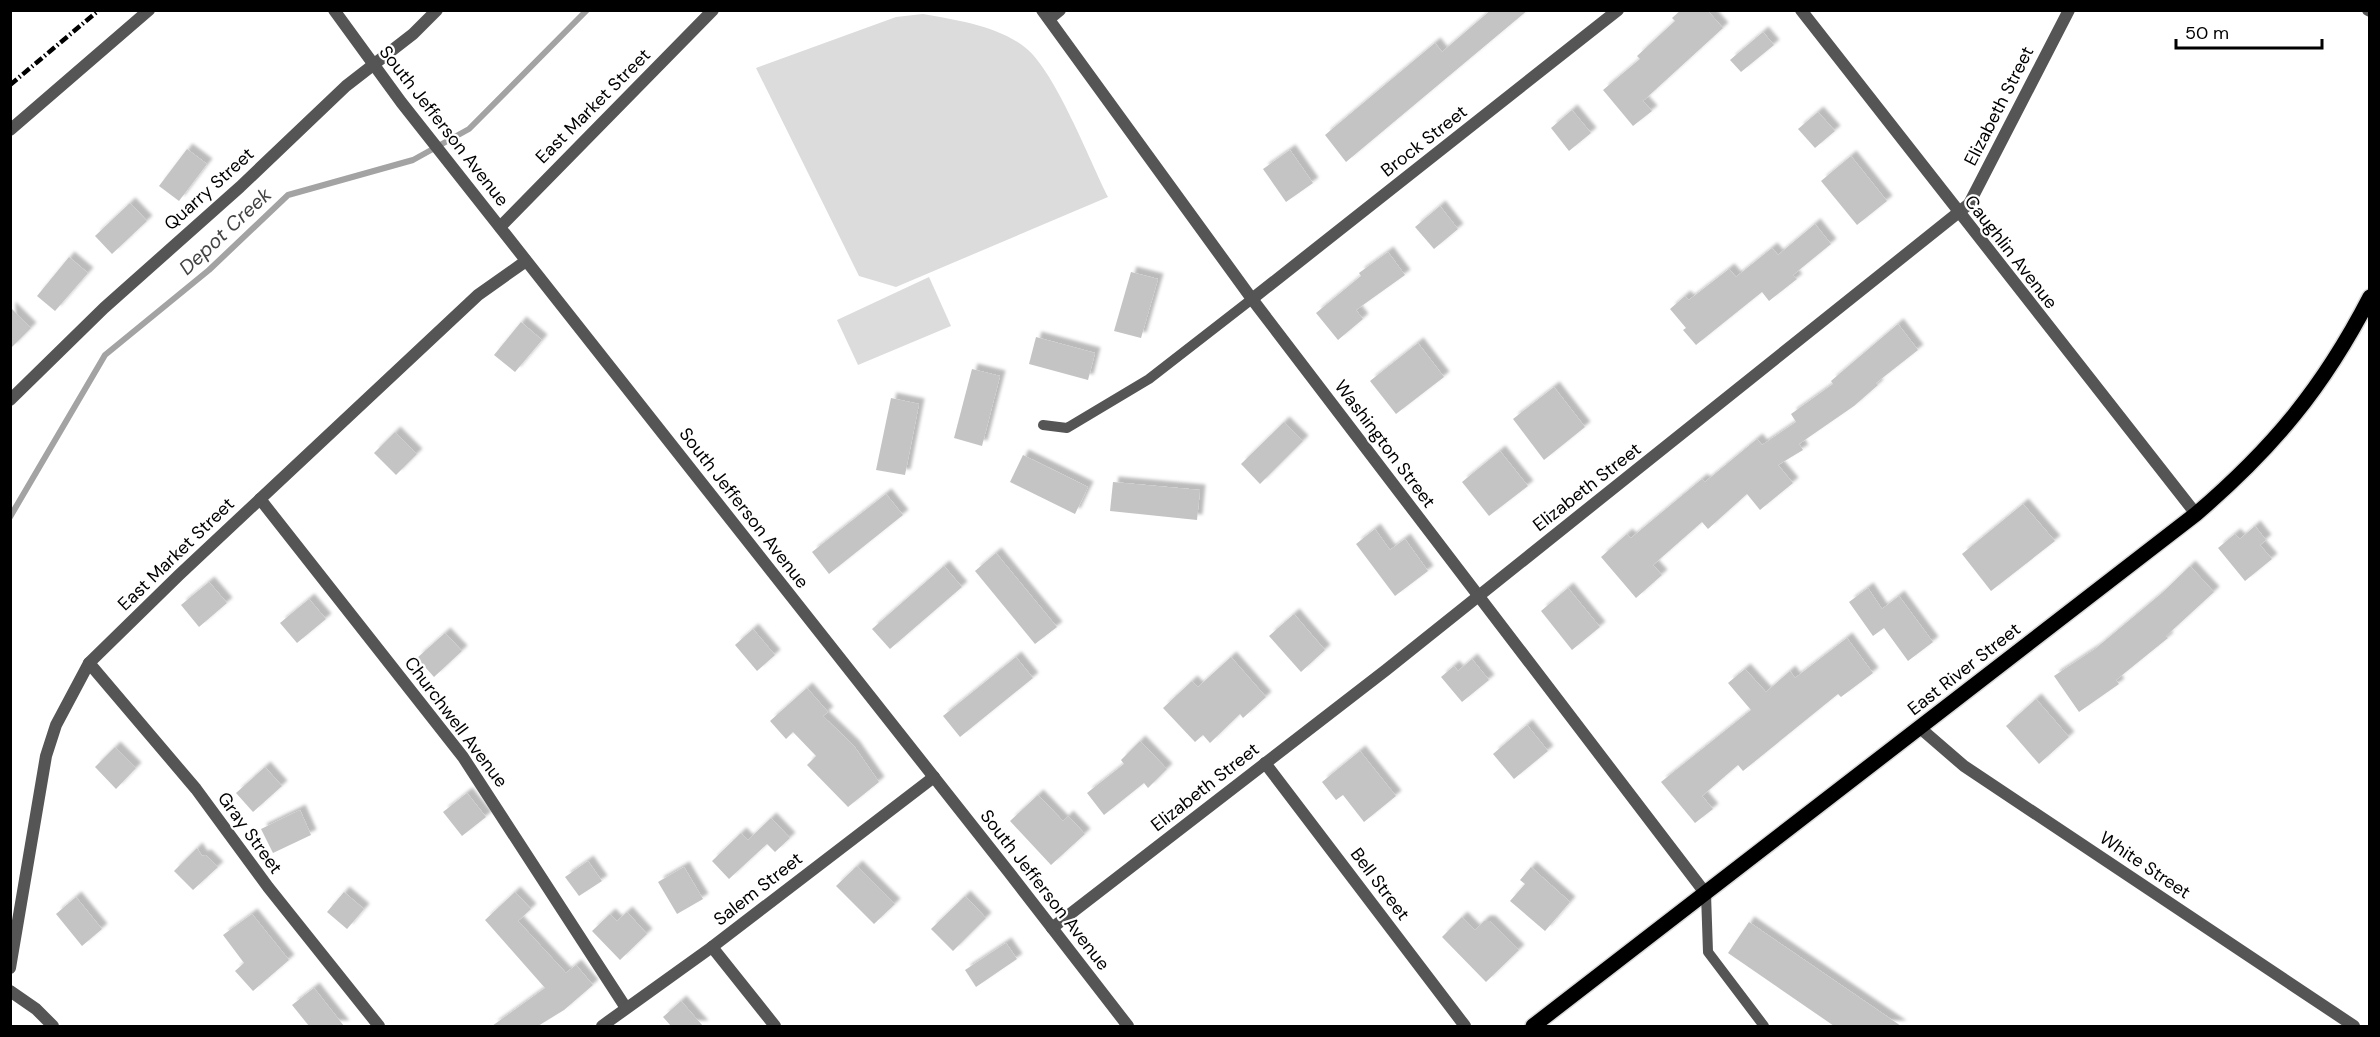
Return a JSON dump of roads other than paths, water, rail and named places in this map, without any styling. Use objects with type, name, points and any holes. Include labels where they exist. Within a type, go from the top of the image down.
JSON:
[{"type":"main road","name":"East River Street","points":[[1533,1026],[2196,514],[2242,475],[2299,412],[2327,373],[2370,297]]},
{"type":"street","points":[[10,130],[148,10]]},
{"type":"street","name":"South Jefferson Avenue","points":[[334,10],[430,139],[1128,1026]]},
{"type":"street","name":"Quarry Street","points":[[10,400],[104,308],[240,187],[346,86],[413,34],[437,10]]},
{"type":"street","name":"East Market Street","points":[[500,227],[713,10]]},
{"type":"street","points":[[1045,15],[1060,10]]},
{"type":"street","name":"Brock Street","points":[[1252,299],[1618,10]]},
{"type":"street","name":"Caughlin Avenue","points":[[1801,10],[2196,514]]},
{"type":"street","name":"Elizabeth Street","points":[[1052,928],[1478,595],[1968,204],[2069,10]]},
{"type":"street","name":"Washington Street","points":[[1045,15],[1252,299],[1706,894]]},
{"type":"street","name":"East Market Street","points":[[10,968],[46,756],[56,725],[89,663],[478,295],[526,261]]},
{"type":"street","name":"Churchwell Avenue","points":[[260,499],[463,757],[626,1008]]},
{"type":"street","name":"Gray Street","points":[[89,663],[196,789],[268,887],[379,1026]]},
{"type":"street","name":"White Street","points":[[1920,728],[1964,766],[2349,1025]]},
{"type":"street","name":"Bell Street","points":[[1265,763],[1465,1026]]},
{"type":"street","name":"Salem Street","points":[[602,1026],[712,947],[934,777]]},
{"type":"street","points":[[712,947],[775,1026]]},
{"type":"street","points":[[10,991],[36,1009],[52,1026]]},
{"type":"lane","points":[[1043,425],[1067,428],[1149,380],[1252,299]]},
{"type":"lane","points":[[1706,894],[1708,952],[1764,1026]]},
{"type":"waterway","name":"Depot Creek","points":[[10,517],[105,355],[209,270],[288,195],[413,160],[469,129],[587,10]]},
{"type":"railway","points":[[10,85],[99,10]]}]
